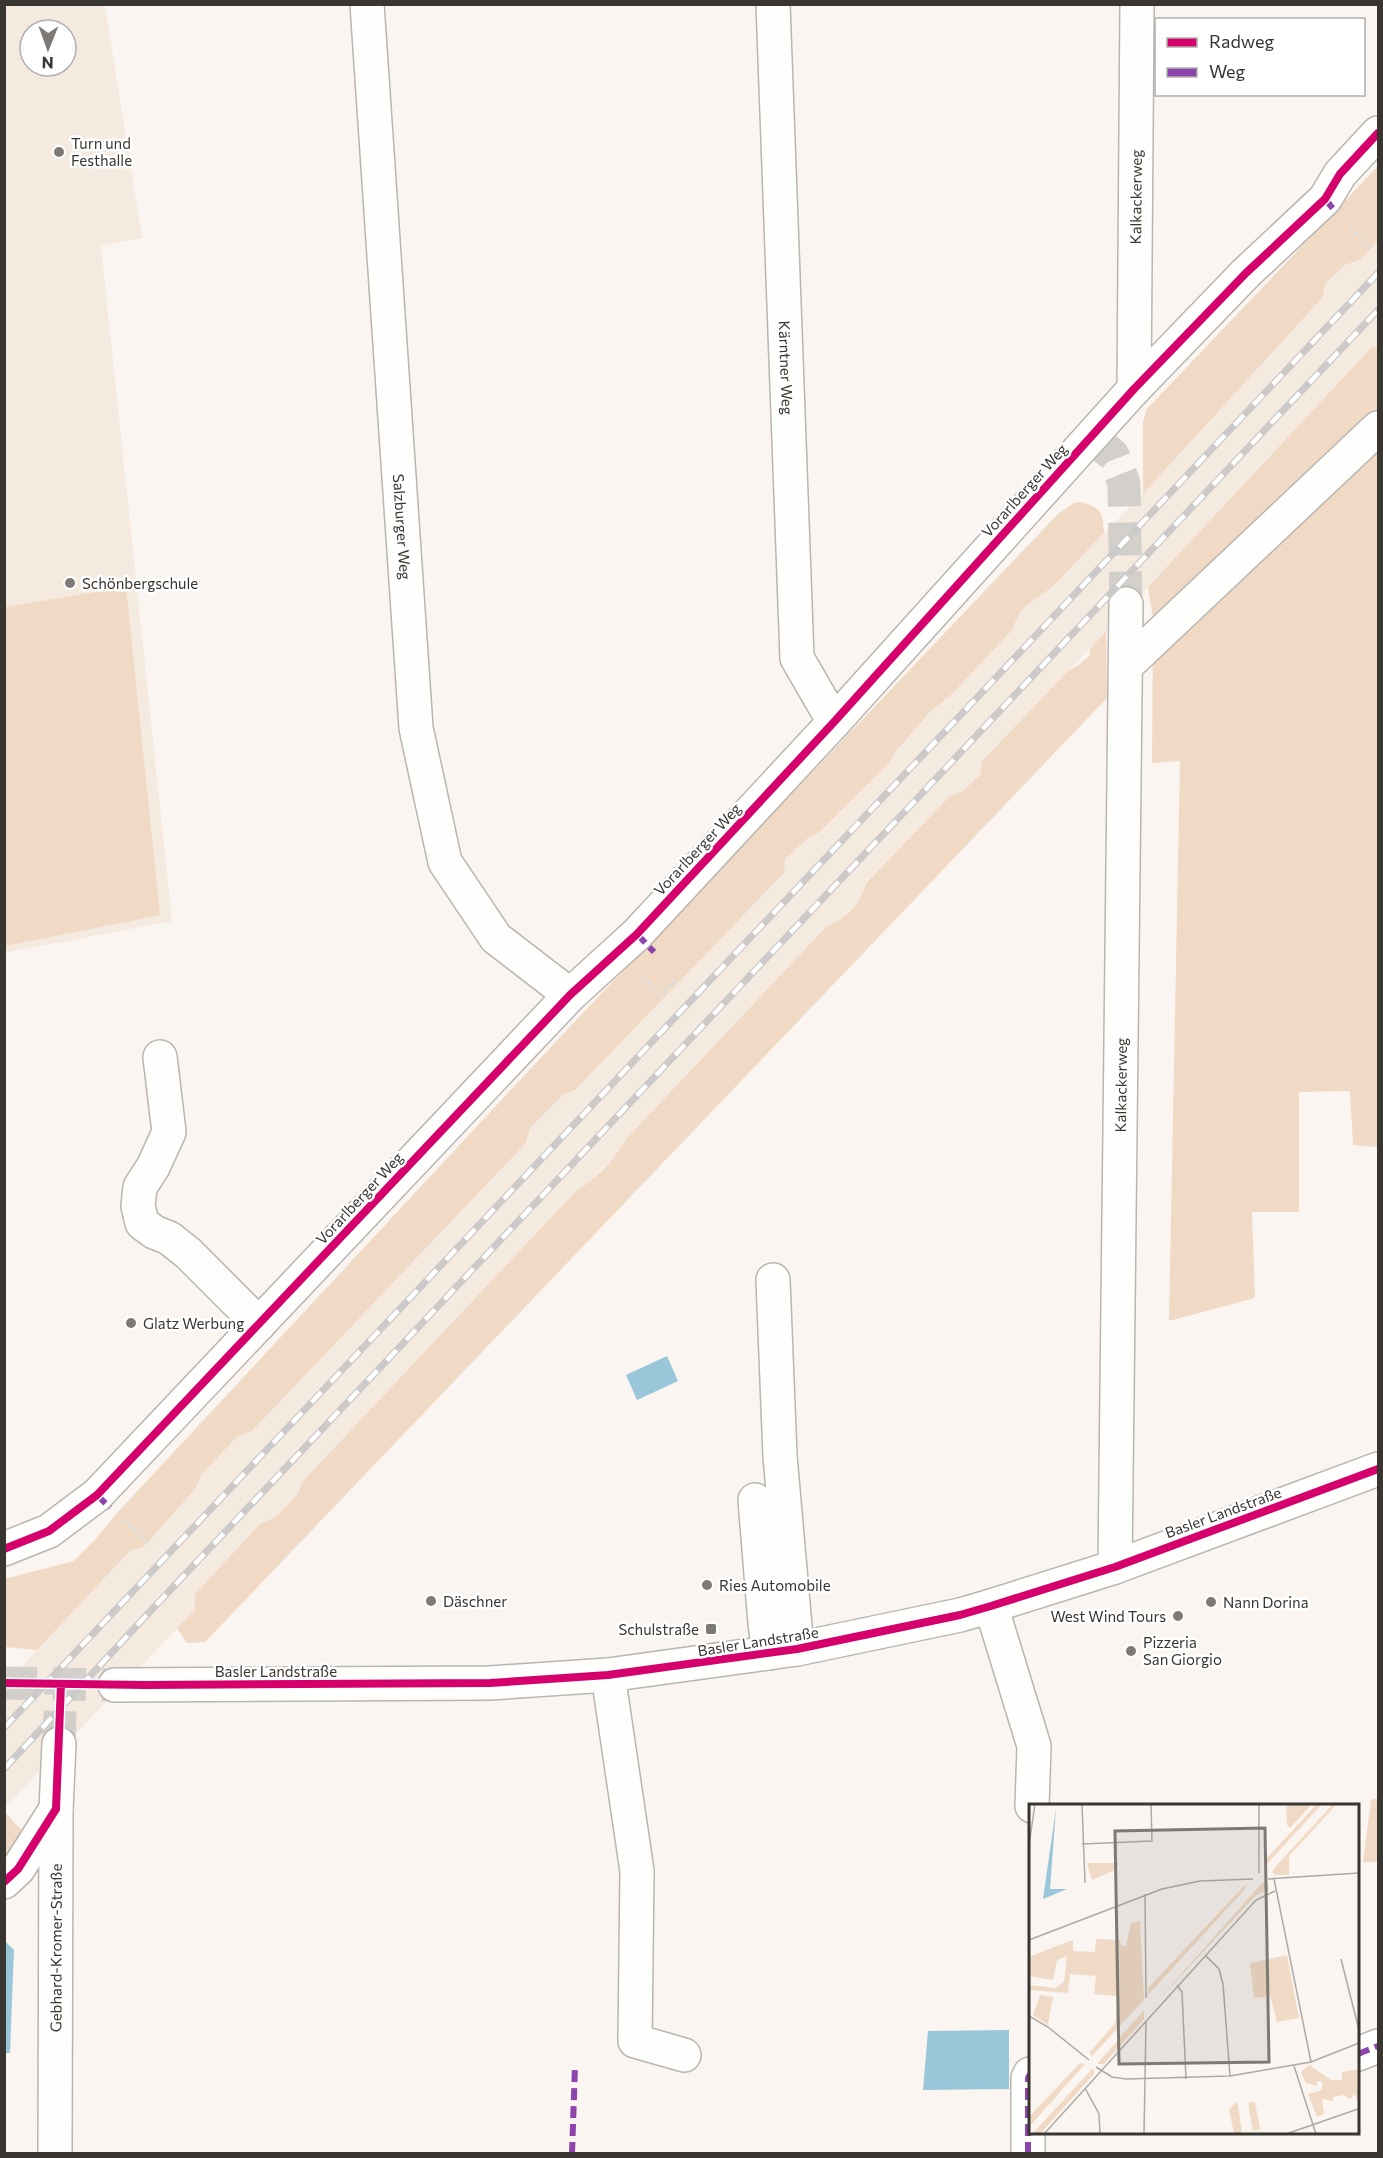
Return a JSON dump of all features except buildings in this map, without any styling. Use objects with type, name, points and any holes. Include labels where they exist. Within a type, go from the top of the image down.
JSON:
[{"type":"street","name":"Salzburger Weg","points":[[367,4],[416,728],[445,862],[496,938],[570,995]]},
{"type":"street","name":"Kärntner Weg","points":[[773,4],[797,658],[834,722]]},
{"type":"street","name":"Kalkackerweg","points":[[1134,389],[1137,4]]},
{"type":"street","name":"Vorarlberger Weg","points":[[4,1549],[49,1531],[97,1495],[570,995],[636,933],[834,722],[1134,389],[1246,273],[1325,199],[1340,174],[1378,133]]},
{"type":"street","points":[[1126,666],[1378,428]]},
{"type":"street","name":"Kalkackerweg","points":[[1115,1567],[1126,604]]},
{"type":"street","points":[[160,1057],[170,1132],[153,1167],[140,1187],[138,1206],[142,1223],[154,1232],[169,1238],[188,1253],[259,1324]]},
{"type":"street","points":[[774,1280],[783,1651]]},
{"type":"street","name":"Basler Landstraße","points":[[115,1685],[490,1683],[608,1675],[783,1651],[960,1616],[1115,1567],[1378,1469]]},
{"type":"street","points":[[755,1500],[765,1623],[783,1651]]},
{"type":"street","points":[[991,1606],[1034,1746],[1032,1804]]},
{"type":"street","points":[[608,1675],[637,1871],[635,2040],[684,2055]]},
{"type":"street","name":"Gebhard-Kromer-Straße","points":[[55,2154],[56,1809],[59,1743]]},
{"type":"street","points":[[4,1882],[18,1869],[56,1809]]},
{"type":"street","points":[[1359,2054],[1378,2046]]},
{"type":"street","points":[[1028,2154],[1029,2076]]},
{"type":"path","points":[[1348,226],[1371,248]]},
{"type":"path","points":[[641,975],[661,996],[674,982],[676,984]]},
{"type":"path","points":[[117,1513],[148,1542]]},
{"type":"shaded area","name":"Schönbergschule","points":[[5,5],[105,5],[142,238],[101,246],[172,921],[5,953]]},
{"type":"shaded area","points":[[1378,166],[1378,241],[1360,260],[1345,265],[1325,284],[1323,297],[1143,494],[1143,421],[1147,409]]},
{"type":"shaded area","points":[[1378,241],[1378,347],[1372,348],[1163,572],[981,762],[981,774],[963,791],[950,796],[866,882],[861,899],[842,920],[826,927],[627,1138],[618,1153],[588,1184],[576,1191],[303,1481],[297,1495],[276,1517],[259,1525],[195,1594],[195,1610],[5,1807],[5,1684],[131,1550],[143,1547],[196,1488],[201,1475],[237,1437],[252,1431],[526,1143],[530,1128],[564,1094],[575,1090],[676,984],[785,859],[808,838],[821,832],[889,763],[897,750],[930,712],[953,693],[1012,629],[1016,617],[1051,587],[1143,494],[1323,297],[1325,284],[1345,265],[1360,260]]},
{"type":"shaded area","points":[[1372,347],[1378,347],[1378,1147],[1353,1145],[1350,1091],[1299,1092],[1299,1212],[1252,1212],[1255,1298],[1169,1321],[1180,761],[1152,763],[1153,619],[1148,587]]},
{"type":"shaded area","points":[[1081,502],[1093,506],[1100,512],[1104,533],[1054,585],[1024,608],[1013,629],[953,693],[930,712],[897,750],[889,763],[820,832],[808,838],[785,859],[784,873],[575,1090],[564,1094],[530,1128],[526,1143],[252,1431],[237,1437],[201,1475],[196,1488],[143,1547],[131,1550],[37,1650],[5,1647],[4,1579],[74,1561],[94,1541],[117,1513],[562,1035],[1058,514],[1074,503]]},
{"type":"shaded area","points":[[126,587],[160,915],[5,946],[5,607]]},
{"type":"shaded area","points":[[1106,631],[1107,698],[205,1642],[187,1643],[177,1628],[195,1610],[195,1594],[259,1525],[276,1517],[297,1495],[303,1481],[576,1191],[605,1168],[627,1138],[826,927],[852,910],[866,883],[950,796],[963,791],[981,774],[981,762],[1069,670],[1089,656],[1090,649]]},
{"type":"shaded area","points":[[1378,1798],[1378,1862],[1363,1862],[1371,1800]]},
{"type":"shaded area","points":[[4,1811],[25,1834],[5,1855],[4,1855]]},
{"type":"water","points":[[667,1356],[678,1381],[637,1400],[626,1375]]},
{"type":"water","points":[[4,1940],[14,1950],[10,2053],[5,2053]]},
{"type":"water","points":[[1009,2030],[1009,2089],[923,2090],[928,2031]]},
{"type":"tunnel","points":[[1091,437],[1113,455],[1124,483],[1126,604]]},
{"type":"tunnel","points":[[4,1683],[115,1685]]},
{"type":"tunnel","points":[[59,1744],[61,1684]]},
{"type":"railway","points":[[4,1728],[1378,273]]},
{"type":"railway","points":[[4,1769],[1378,310]]},
{"type":"marked path","points":[[1325,199],[1335,211]]},
{"type":"marked path","points":[[637,934],[654,952]]},
{"type":"marked path","points":[[97,1495],[110,1508]]},
{"type":"marked path","points":[[1359,2054],[1378,2046]]},
{"type":"marked path","points":[[572,2154],[575,2066]]},
{"type":"marked path","points":[[1028,2154],[1029,2076]]},
{"type":"cycle path","points":[[4,1549],[49,1531],[97,1495],[570,995],[637,934],[834,722],[1134,389],[1246,273],[1325,199],[1340,174],[1378,133]]},
{"type":"cycle path","points":[[4,1683],[145,1685],[490,1683],[608,1675],[797,1649],[960,1615],[991,1606],[1115,1567],[1378,1469]]},
{"type":"cycle path","points":[[4,1882],[18,1869],[56,1809],[61,1684]]},
{"type":"place","name":"Turn und Festhalle","points":[[59,152]]},
{"type":"place","name":"Schönbergschule","points":[[70,583]]},
{"type":"place","name":"Glatz Werbung","points":[[131,1323]]},
{"type":"place","name":"Ries Automobile","points":[[707,1585]]},
{"type":"place","name":"Däschner","points":[[431,1601]]},
{"type":"place","name":"Nann Dorina","points":[[1211,1602]]},
{"type":"place","name":"West Wind Tours","points":[[1178,1616]]},
{"type":"place","name":"Schulstraße","points":[[711,1629]]},
{"type":"place","name":"Pizzeria San Giorgio","points":[[1131,1651]]}]
